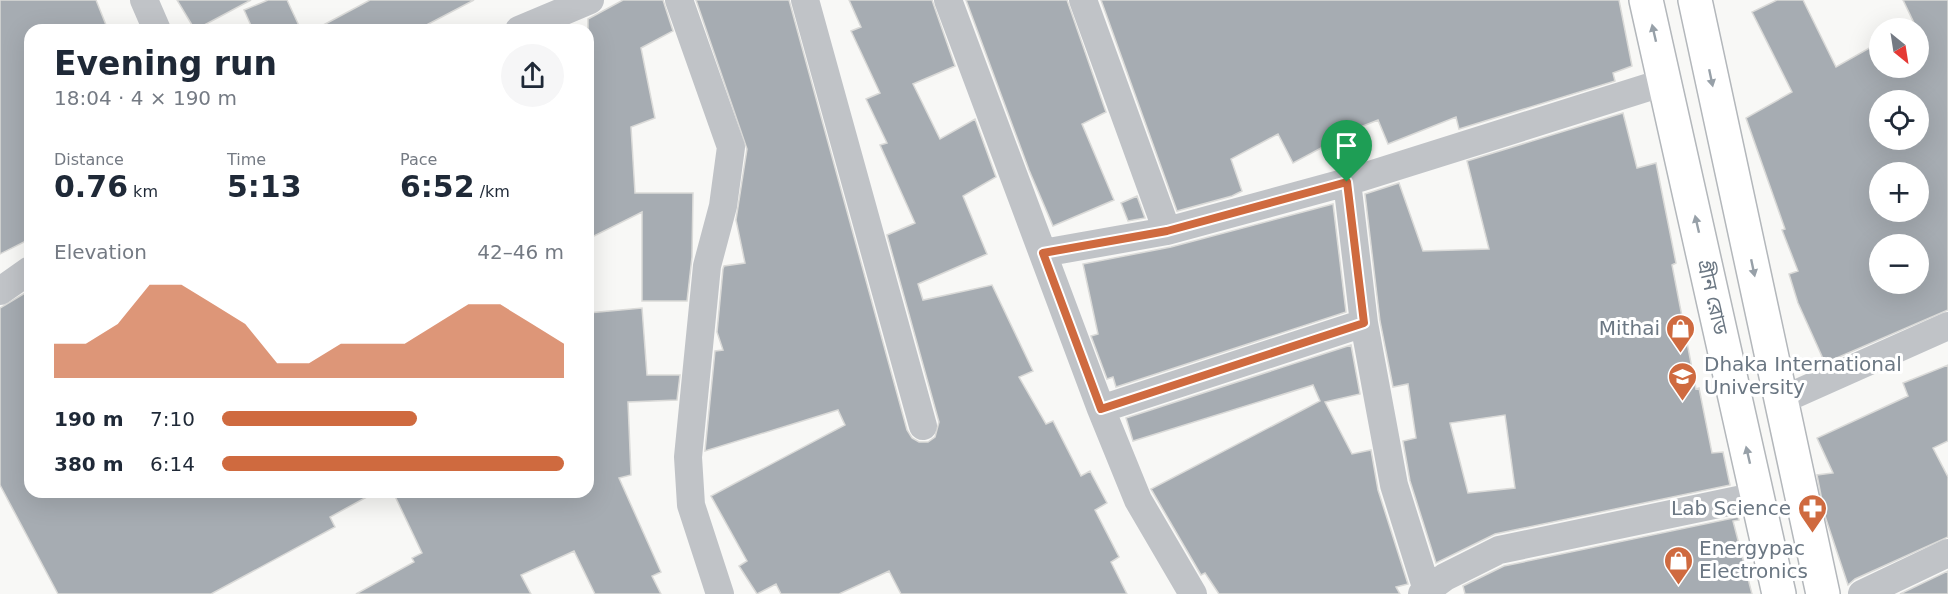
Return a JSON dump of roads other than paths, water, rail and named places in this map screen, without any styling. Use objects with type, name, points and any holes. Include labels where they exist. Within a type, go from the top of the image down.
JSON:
[{"type":"main road","name":"গ্রীন রোড","points":[[1646,0],[1779,594]]},
{"type":"main road","points":[[1695,0],[1823,594]]},
{"type":"street","points":[[144,0],[154,24]]},
{"type":"street","points":[[533,24],[590,0]]},
{"type":"street","points":[[678,0],[731,147],[723,206],[707,266],[688,457],[691,505],[720,594]]},
{"type":"street","points":[[805,0],[923,426]]},
{"type":"street","points":[[948,0],[1101,409],[1138,500],[1193,594]]},
{"type":"street","points":[[1083,0],[1167,231]]},
{"type":"street","points":[[1043,253],[1167,231],[1347,182],[1665,82]]},
{"type":"street","points":[[1347,182],[1364,323],[1394,485],[1425,592],[1445,577],[1499,550],[1757,496]]},
{"type":"street","points":[[0,291],[24,274]]},
{"type":"street","points":[[1101,409],[1364,323]]},
{"type":"street","points":[[1782,400],[1948,326]]},
{"type":"street","points":[[1862,594],[1948,553]]},
{"type":"place","name":"Mithai","points":[[1681,354]]},
{"type":"place","name":"Dhaka International University","points":[[1683,402]]},
{"type":"place","name":"Lab Science","points":[[1812,534]]},
{"type":"place","name":"Energypac Electronics","points":[[1678,586]]}]
